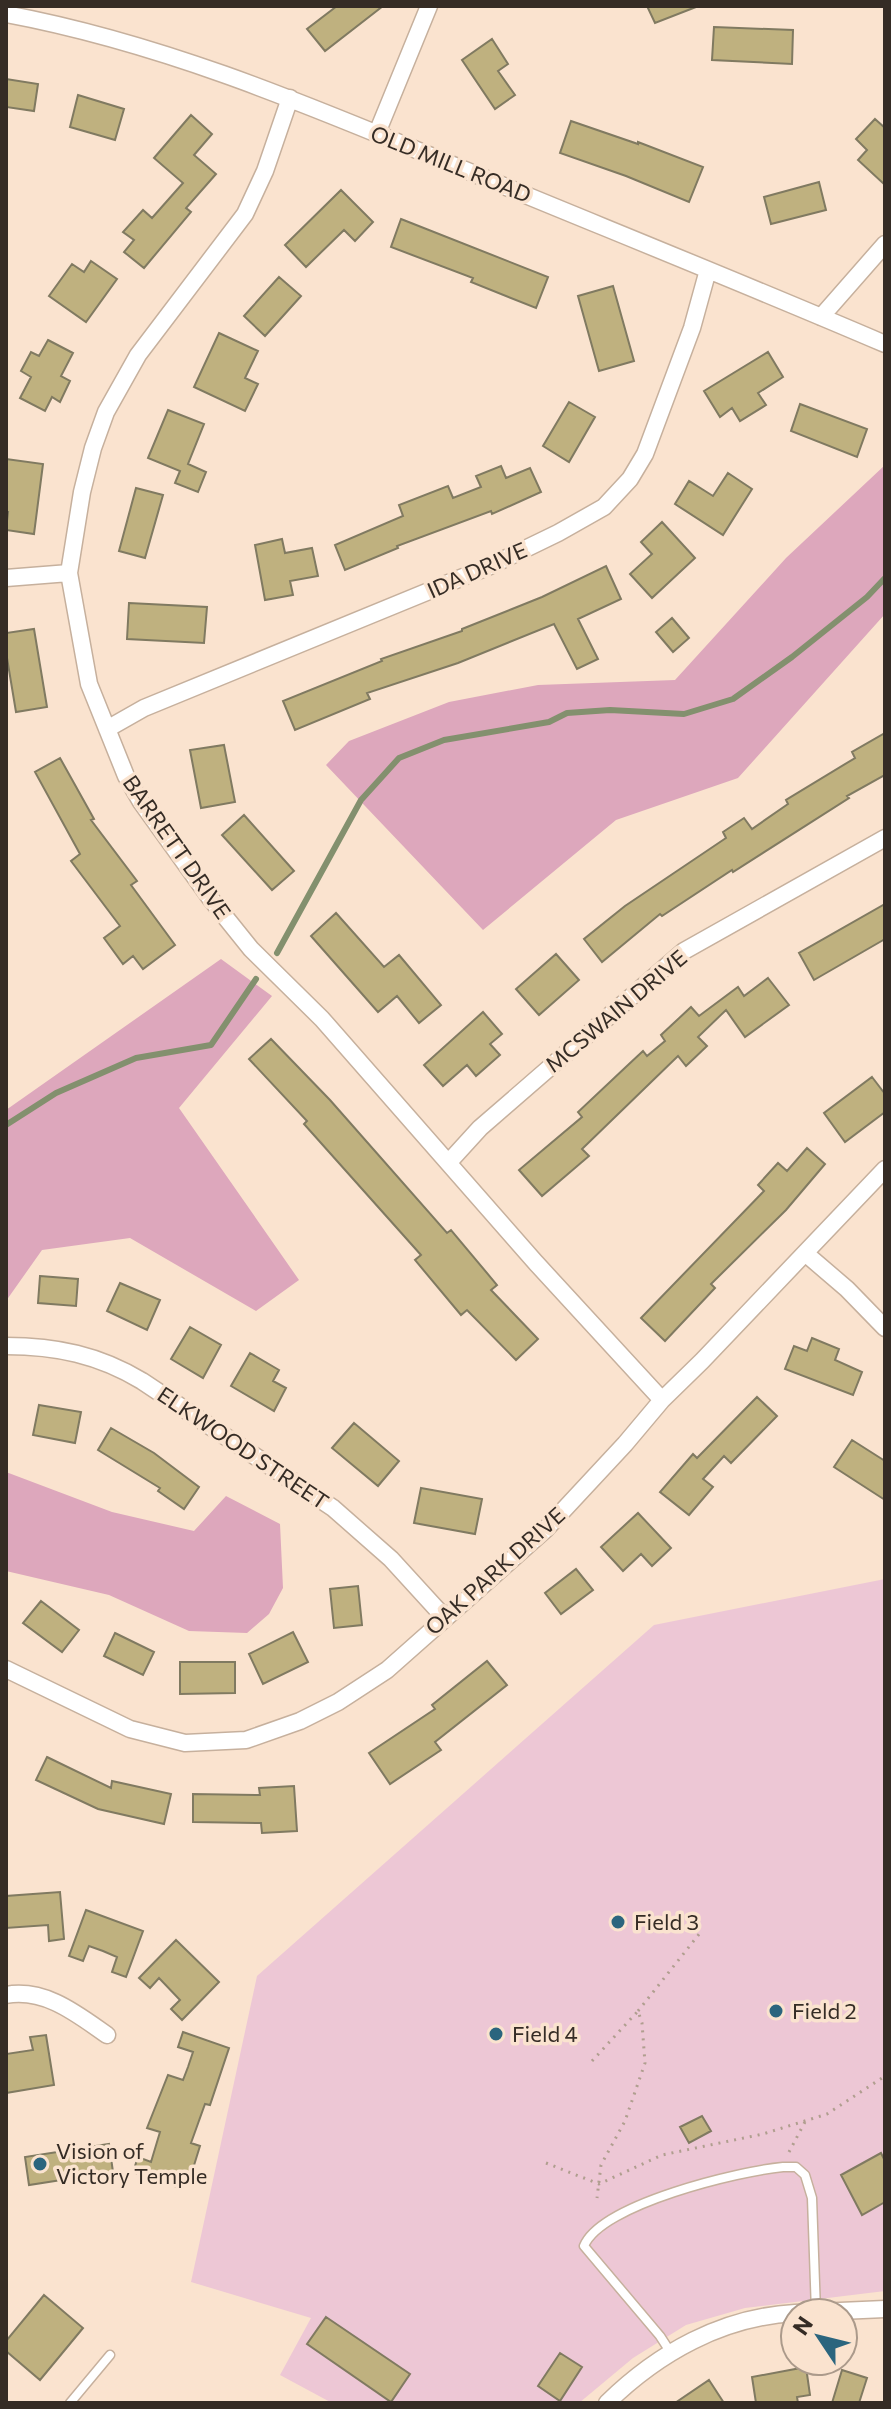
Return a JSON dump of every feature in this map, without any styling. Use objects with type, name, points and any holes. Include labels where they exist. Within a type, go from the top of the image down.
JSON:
[{"type":"street","points":[[377,133],[429,6]]},
{"type":"street","name":"OLD MILL ROAD","points":[[6,14],[110,37],[180,57],[290,98],[885,344]]},
{"type":"street","name":"BARRETT DRIVE","points":[[290,98],[265,171],[245,214],[138,355],[106,412],[82,492],[69,573],[89,684],[126,776],[210,898],[251,949],[322,1019],[536,1263],[662,1400]]},
{"type":"street","points":[[821,317],[885,244]]},
{"type":"street","name":"IDA DRIVE","points":[[107,729],[144,708],[490,566],[604,507],[630,479],[645,454],[692,328],[708,270]]},
{"type":"street","points":[[6,578],[69,573]]},
{"type":"street","name":"MCSWAIN DRIVE","points":[[449,1162],[480,1128],[684,951],[885,838]]},
{"type":"street","name":"OAK PARK DRIVE","points":[[6,1669],[130,1729],[185,1743],[229,1743],[260,1736],[300,1721],[364,1687],[545,1530],[662,1400],[885,1169]]},
{"type":"street","points":[[805,1253],[847,1289],[885,1328]]},
{"type":"street","name":"ELKWOOD STREET","points":[[6,1346],[45,1347],[82,1354],[123,1369],[333,1508],[391,1559],[444,1617]]},
{"type":"street","points":[[6,1995],[34,1995],[61,2004],[107,2035]]},
{"type":"street","points":[[859,2310],[885,2309]]},
{"type":"street","points":[[607,2403],[645,2370],[713,2331],[748,2320],[779,2315]]},
{"type":"lane","points":[[671,2353],[584,2246],[598,2227],[622,2213],[704,2182],[796,2167],[805,2175],[812,2198],[815,2297]]},
{"type":"lane","points":[[70,2403],[110,2355]]},
{"type":"path","points":[[592,2061],[638,2011],[700,1933]]},
{"type":"path","points":[[597,2198],[601,2165],[625,2121],[645,2063],[638,2011]]},
{"type":"path","points":[[546,2163],[599,2184],[662,2155],[763,2134],[827,2114],[885,2076]]},
{"type":"path","points":[[793,2140],[806,2120]]},
{"type":"shaded area","points":[[885,465],[885,614],[738,778],[616,820],[483,930],[326,765],[349,741],[449,702],[538,685],[675,680],[786,558]]},
{"type":"shaded area","points":[[221,959],[272,996],[179,1108],[299,1280],[256,1311],[130,1238],[42,1250],[6,1301],[6,1110]]},
{"type":"shaded area","points":[[6,1472],[112,1512],[194,1531],[226,1496],[280,1524],[283,1588],[269,1614],[247,1633],[189,1631],[109,1595],[6,1571]]},
{"type":"shaded area","points":[[885,1579],[885,2291],[836,2297],[779,2297],[779,2304],[745,2308],[686,2325],[633,2358],[579,2403],[332,2403],[280,2375],[311,2318],[191,2282],[257,1976],[654,1625]]},
{"type":"building","points":[[337,6],[383,6],[325,51],[307,29]]},
{"type":"building","points":[[647,6],[696,6],[696,7],[655,23]]},
{"type":"building","points":[[714,27],[793,30],[792,64],[712,60]]},
{"type":"building","points":[[492,39],[508,64],[498,71],[515,95],[495,109],[462,60]]},
{"type":"building","points":[[6,79],[38,84],[34,111],[6,107]]},
{"type":"building","points":[[78,95],[124,109],[115,140],[70,127]]},
{"type":"building","points":[[191,115],[212,134],[194,155],[216,174],[186,208],[191,212],[144,268],[124,252],[134,240],[123,232],[143,210],[152,218],[183,183],[154,158]]},
{"type":"building","points":[[875,119],[885,128],[885,185],[858,160],[867,150],[856,139]]},
{"type":"building","points":[[571,121],[703,167],[689,202],[560,153]]},
{"type":"building","points":[[819,182],[826,210],[771,224],[764,197]]},
{"type":"building","points":[[341,190],[373,222],[355,241],[344,230],[306,267],[285,245]]},
{"type":"building","points":[[401,219],[548,277],[536,308],[471,282],[473,278],[391,247]]},
{"type":"building","points":[[91,261],[117,279],[86,322],[49,296],[72,264],[84,272]]},
{"type":"building","points":[[279,277],[301,296],[265,336],[244,316]]},
{"type":"building","points":[[613,286],[634,361],[599,371],[578,296]]},
{"type":"building","points":[[219,333],[258,351],[245,378],[258,384],[245,411],[194,387]]},
{"type":"building","points":[[48,340],[73,353],[61,376],[70,381],[60,402],[52,397],[45,411],[20,398],[31,377],[21,371],[31,352],[39,356]]},
{"type":"building","points":[[768,352],[783,377],[758,393],[766,405],[740,421],[732,408],[720,417],[704,391]]},
{"type":"building","points":[[569,402],[595,417],[569,462],[543,446]]},
{"type":"building","points":[[800,404],[867,429],[857,457],[791,431]]},
{"type":"building","points":[[168,410],[204,424],[188,464],[206,472],[198,492],[175,483],[180,471],[148,458]]},
{"type":"building","points":[[6,459],[43,464],[34,534],[6,530]]},
{"type":"building","points":[[501,466],[506,478],[530,468],[541,492],[492,514],[491,511],[397,546],[345,570],[335,545],[403,516],[399,505],[448,486],[453,498],[481,487],[476,476]]},
{"type":"building","points":[[728,473],[752,489],[723,535],[675,504],[689,481],[713,496]]},
{"type":"building","points":[[136,488],[163,495],[145,558],[119,551]]},
{"type":"building","points":[[662,522],[695,558],[652,598],[630,574],[652,554],[641,542]]},
{"type":"building","points":[[282,539],[285,553],[312,548],[318,576],[290,581],[293,595],[265,600],[255,545]]},
{"type":"building","points":[[606,566],[621,599],[578,619],[598,659],[577,669],[554,624],[458,663],[367,693],[370,699],[295,730],[283,701],[381,659],[462,631]]},
{"type":"building","points":[[129,603],[207,607],[204,643],[127,639]]},
{"type":"building","points":[[672,618],[689,638],[673,652],[656,632]]},
{"type":"building","points":[[34,629],[47,707],[16,712],[6,633]]},
{"type":"building","points":[[885,733],[885,775],[847,796],[849,798],[662,916],[660,914],[602,962],[584,939],[625,906],[726,838],[723,832],[744,818],[752,829],[788,804],[786,800],[855,758],[852,752]]},
{"type":"building","points":[[224,745],[235,802],[201,808],[190,750]]},
{"type":"building","points":[[60,758],[94,819],[91,820],[137,881],[131,885],[175,945],[143,969],[133,956],[123,964],[104,938],[120,926],[71,861],[80,854],[35,772]]},
{"type":"building","points":[[244,815],[294,871],[272,890],[222,835]]},
{"type":"building","points":[[885,904],[885,939],[814,980],[799,953]]},
{"type":"building","points":[[336,913],[384,967],[399,955],[441,1005],[419,1023],[397,996],[378,1012],[311,936]]},
{"type":"building","points":[[556,954],[579,980],[539,1015],[516,989]]},
{"type":"building","points":[[768,978],[789,1005],[745,1037],[726,1010],[698,1037],[707,1046],[686,1066],[678,1056],[582,1149],[589,1156],[542,1196],[519,1170],[582,1117],[578,1112],[643,1051],[647,1056],[665,1041],[661,1035],[691,1007],[699,1016],[738,987],[744,996]]},
{"type":"building","points":[[483,1012],[502,1034],[490,1044],[500,1055],[476,1076],[467,1065],[443,1086],[424,1065]]},
{"type":"building","points":[[271,1039],[330,1100],[447,1233],[451,1230],[497,1285],[491,1290],[538,1339],[516,1360],[467,1310],[461,1315],[415,1260],[421,1255],[304,1124],[307,1121],[249,1059]]},
{"type":"building","points":[[872,1077],[885,1094],[885,1112],[845,1142],[824,1113]]},
{"type":"building","points":[[807,1148],[825,1164],[786,1210],[711,1284],[715,1288],[665,1341],[641,1318],[764,1191],[758,1185],[778,1163],[787,1171]]},
{"type":"building","points":[[40,1276],[78,1279],[76,1306],[38,1303]]},
{"type":"building","points":[[120,1283],[160,1300],[147,1330],[107,1311]]},
{"type":"building","points":[[190,1327],[221,1345],[203,1378],[171,1359]]},
{"type":"building","points":[[812,1338],[839,1349],[835,1360],[862,1372],[853,1395],[785,1369],[794,1346],[807,1351]]},
{"type":"building","points":[[250,1353],[279,1370],[273,1381],[286,1388],[274,1411],[231,1386]]},
{"type":"building","points":[[757,1397],[777,1416],[731,1463],[724,1456],[703,1479],[713,1487],[689,1515],[660,1492],[693,1454],[697,1458]]},
{"type":"building","points":[[39,1405],[81,1412],[75,1443],[33,1435]]},
{"type":"building","points":[[354,1423],[399,1461],[378,1486],[332,1448]]},
{"type":"building","points":[[111,1428],[154,1453],[199,1487],[184,1509],[158,1491],[160,1488],[98,1450]]},
{"type":"building","points":[[852,1440],[885,1461],[885,1500],[834,1467]]},
{"type":"building","points":[[421,1488],[482,1499],[475,1534],[414,1523]]},
{"type":"building","points":[[638,1513],[671,1548],[652,1566],[641,1554],[623,1571],[601,1547]]},
{"type":"building","points":[[576,1569],[593,1590],[561,1614],[545,1593]]},
{"type":"building","points":[[358,1586],[362,1625],[334,1628],[330,1589]]},
{"type":"building","points":[[41,1601],[79,1630],[62,1652],[23,1623]]},
{"type":"building","points":[[293,1632],[308,1662],[263,1684],[249,1654]]},
{"type":"building","points":[[115,1633],[154,1652],[143,1675],[104,1656]]},
{"type":"building","points":[[487,1661],[507,1685],[435,1742],[441,1750],[390,1784],[369,1753],[435,1709],[432,1705]]},
{"type":"building","points":[[180,1662],[235,1662],[235,1693],[180,1694]]},
{"type":"building","points":[[47,1757],[111,1788],[112,1781],[171,1794],[164,1824],[98,1809],[36,1780]]},
{"type":"building","points":[[294,1786],[297,1831],[262,1833],[261,1823],[193,1822],[193,1794],[260,1795],[259,1788]]},
{"type":"building","points":[[60,1892],[64,1939],[49,1941],[48,1925],[6,1928],[6,1896]]},
{"type":"building","points":[[86,1910],[143,1931],[126,1977],[112,1972],[117,1957],[103,1951],[89,1946],[83,1961],[69,1956]]},
{"type":"building","points":[[176,1940],[219,1982],[182,2020],[171,2009],[180,2000],[159,1978],[150,1988],[139,1978]]},
{"type":"building","points":[[183,2032],[229,2048],[210,2105],[205,2104],[191,2143],[200,2146],[191,2175],[181,2171],[177,2187],[133,2172],[138,2157],[151,2162],[160,2132],[147,2128],[168,2075],[183,2080],[188,2067],[193,2052],[178,2047]]},
{"type":"building","points":[[46,2035],[54,2085],[6,2093],[6,2054],[33,2050],[30,2037]]},
{"type":"building","points":[[702,2116],[711,2131],[689,2143],[680,2127]]},
{"type":"building","points":[[109,2144],[113,2172],[29,2185],[25,2157]]},
{"type":"building","points":[[881,2153],[885,2161],[885,2202],[862,2215],[841,2175]]},
{"type":"building","points":[[44,2295],[83,2328],[40,2380],[6,2351],[6,2341]]},
{"type":"building","points":[[326,2317],[410,2374],[391,2402],[307,2344]]},
{"type":"building","points":[[560,2353],[582,2367],[560,2401],[538,2386]]},
{"type":"building","points":[[779,2372],[779,2377],[807,2377],[810,2395],[797,2397],[798,2403],[756,2403],[752,2377]]},
{"type":"building","points":[[840,2377],[867,2378],[859,2403],[832,2403]]},
{"type":"building","points":[[709,2380],[724,2403],[675,2403]]},
{"type":"waterway","points":[[277,953],[361,800],[399,758],[444,740],[549,722],[567,713],[610,710],[684,714],[733,699],[792,657],[867,597],[885,578]]},
{"type":"waterway","points":[[6,1125],[56,1093],[136,1058],[211,1045],[256,979]]},
{"type":"place","name":"Field 3","points":[[618,1922]]},
{"type":"place","name":"Field 2","points":[[776,2011]]},
{"type":"place","name":"Field 4","points":[[496,2034]]},
{"type":"place","name":"Vision of Victory Temple","points":[[40,2164]]}]
